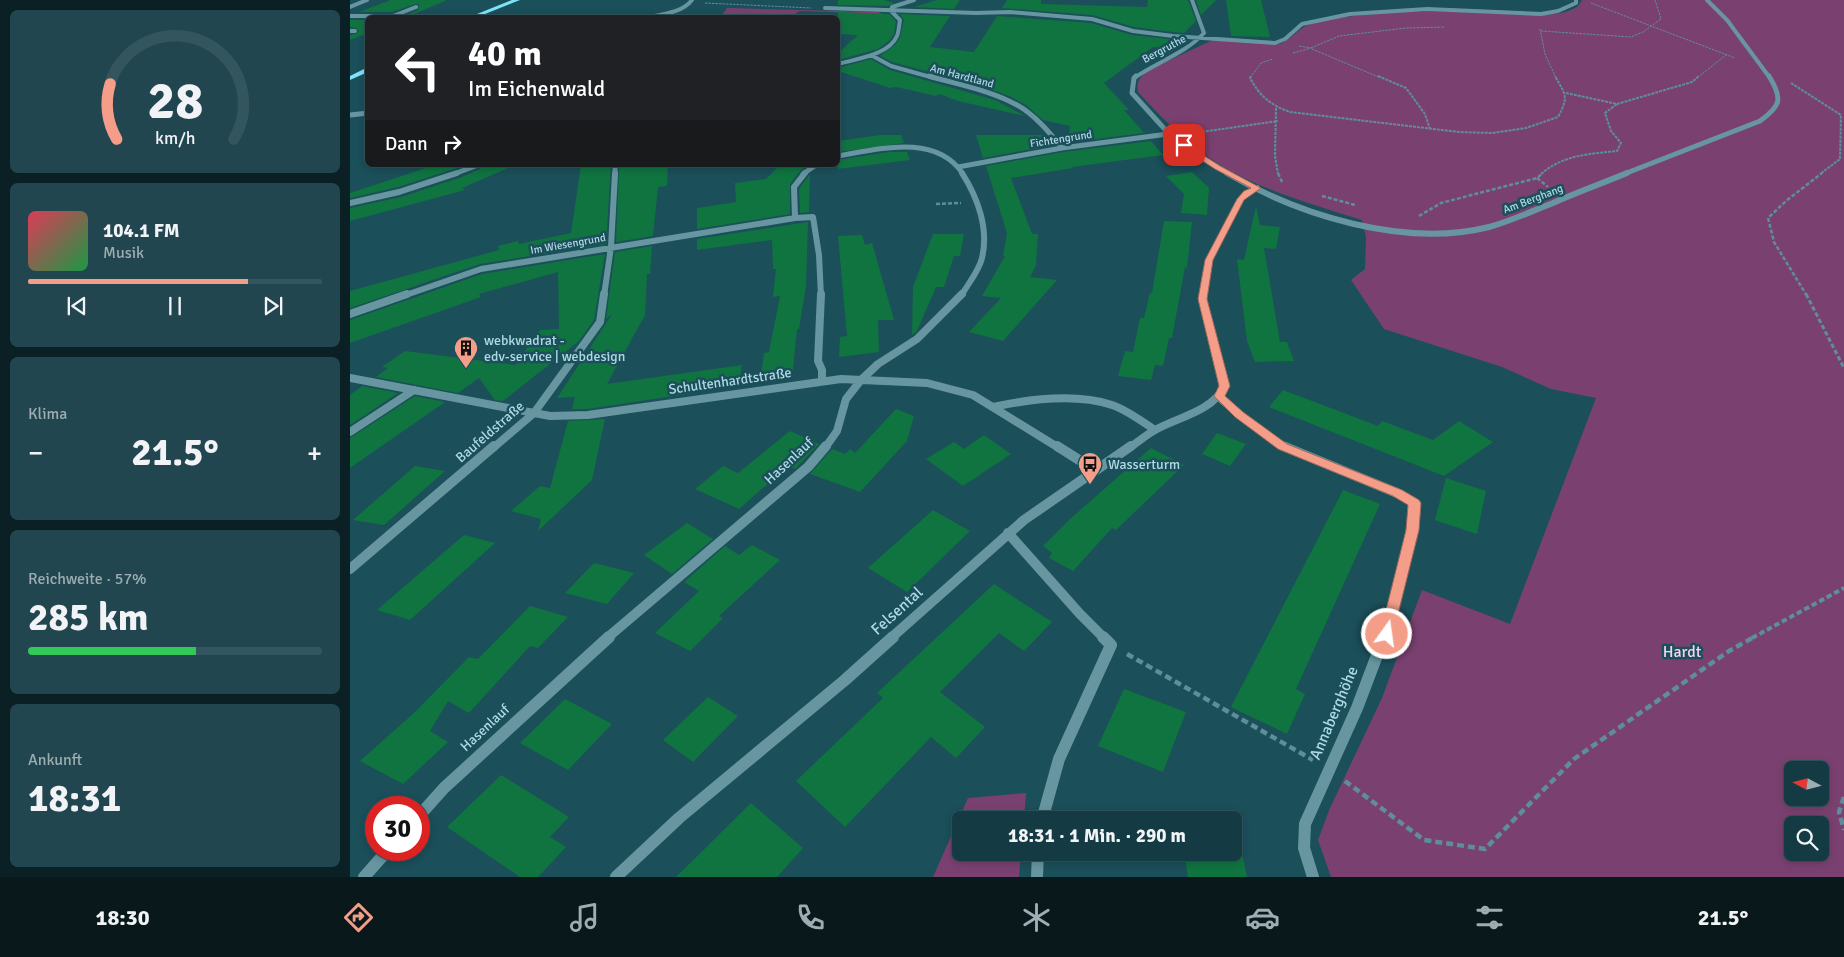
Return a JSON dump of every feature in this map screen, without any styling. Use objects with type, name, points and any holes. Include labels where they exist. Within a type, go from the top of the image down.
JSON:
[{"type":"main road","points":[[477,15],[516,0]]},
{"type":"main road","points":[[350,78],[365,71]]},
{"type":"street","points":[[350,7],[367,0]]},
{"type":"street","points":[[655,15],[682,8],[691,3],[692,0]]},
{"type":"street","points":[[891,11],[892,7],[914,0]]},
{"type":"street","name":"Bergruthe","points":[[1170,135],[1132,93],[1134,78],[1142,71],[1195,43],[1204,33],[1192,0]]},
{"type":"street","points":[[824,8],[976,14],[1010,12],[1082,18],[1113,24],[1133,31],[1264,43],[1281,42],[1289,37],[1299,25],[1351,14],[1450,10],[1555,14],[1576,3],[1576,0]]},
{"type":"street","name":"Am Berghang","points":[[1170,135],[1217,168],[1257,188],[1328,216],[1395,232],[1428,234],[1489,227],[1760,121],[1775,110],[1779,101],[1776,89],[1763,68],[1727,20],[1707,0]]},
{"type":"street","points":[[396,15],[416,7]]},
{"type":"street","points":[[840,63],[871,54],[892,44],[897,36],[900,20],[891,11]]},
{"type":"street","points":[[350,16],[365,16]]},
{"type":"street","name":"Am Hardtland","points":[[871,54],[891,66],[993,94],[1019,106],[1049,132],[1062,148]]},
{"type":"street","points":[[350,115],[365,113]]},
{"type":"street","name":"Fichtengrund","points":[[958,167],[1062,148],[1170,135]]},
{"type":"street","name":"Hasenlauf","points":[[430,804],[444,788],[590,653],[808,467],[829,446],[837,431],[846,398],[861,380],[878,364],[917,339],[961,296],[982,259],[984,222],[969,184],[958,167],[942,154],[928,149],[911,147],[870,150],[840,156]]},
{"type":"street","points":[[350,203],[382,197],[473,167]]},
{"type":"street","name":"Baufeldstraße","points":[[350,569],[534,413],[600,322],[611,247],[614,167]]},
{"type":"street","points":[[813,167],[797,179],[792,188],[795,218],[813,217],[820,255],[821,299],[818,361],[822,370],[822,381]]},
{"type":"street","points":[[1219,396],[1225,386],[1202,299],[1209,260],[1240,199],[1257,188]]},
{"type":"street","name":"Im Wiesengrund","points":[[350,314],[481,269],[795,218]]},
{"type":"street","name":"Schultenhardtstraße","points":[[350,378],[550,416],[588,415],[822,381],[861,380],[944,386],[973,395],[1095,470]]},
{"type":"street","points":[[350,432],[414,390]]},
{"type":"street","name":"Felsental","points":[[616,877],[678,818],[845,680],[1008,533],[1095,470],[1155,430],[1209,406],[1219,396]]},
{"type":"street","name":"Annaberghöhe","points":[[1219,396],[1239,415],[1282,446],[1397,493],[1414,503],[1413,530],[1387,634],[1305,824],[1304,848],[1313,877]]},
{"type":"street","points":[[993,407],[1012,403],[1097,401],[1123,410],[1155,430]]},
{"type":"street","points":[[1008,533],[1080,614],[1111,645],[1059,758],[1044,811]]},
{"type":"street","points":[[364,877],[378,861]]},
{"type":"street","points":[[1038,861],[1038,877]]},
{"type":"path","points":[[1539,30],[1631,38],[1661,19],[1655,0]]},
{"type":"path","points":[[706,3],[824,8]]},
{"type":"path","points":[[1590,3],[1653,25],[1763,68],[1841,115],[1840,158],[1786,201],[1768,218],[1774,242],[1811,302],[1844,368]]},
{"type":"path","points":[[1278,58],[1261,63],[1250,78],[1262,99],[1276,108],[1290,112],[1430,129],[1492,133],[1526,128],[1558,117],[1566,102],[1566,93],[1555,78],[1539,30],[1544,16],[1555,14]]},
{"type":"path","points":[[1286,56],[1339,36],[1406,28],[1445,27]]},
{"type":"path","points":[[1281,42],[1311,48],[1406,88],[1425,114],[1430,129]]},
{"type":"path","points":[[1418,217],[1441,203],[1537,178],[1551,166],[1574,156],[1617,151],[1621,143],[1611,130],[1605,113],[1617,104],[1692,82],[1727,55]]},
{"type":"path","points":[[1566,93],[1617,104]]},
{"type":"path","points":[[1276,108],[1278,121],[1275,137],[1276,174],[1284,185]]},
{"type":"path","points":[[1170,135],[1278,121]]},
{"type":"path","points":[[1320,195],[1357,206]]},
{"type":"path","points":[[936,204],[976,203]]},
{"type":"path","points":[[1111,645],[1330,769],[1424,840],[1486,849],[1574,758],[1729,651],[1844,588]]},
{"type":"path","points":[[1844,797],[1839,812],[1844,830]]},
{"type":"green space","name":"Hardt","points":[[1582,0],[1844,0],[1844,877],[1331,877],[1318,840],[1330,808],[1382,698],[1422,590],[1510,624],[1596,398],[1551,389],[1502,367],[1384,329],[1351,280],[1365,269],[1366,237],[1362,220],[1304,202],[1228,170],[1201,152],[1146,101],[1138,92],[1139,81],[1150,69],[1213,40],[1280,44],[1306,26],[1330,19],[1380,13],[1466,12],[1545,15],[1568,11],[1577,7]]},
{"type":"green space","points":[[727,8],[878,12],[891,17],[858,13],[799,11],[794,15],[722,15]]},
{"type":"green space","points":[[1026,793],[1025,811],[962,811],[968,798]]},
{"type":"green space","points":[[952,834],[952,861],[1020,861],[1019,877],[933,877]]},
{"type":"building","points":[[391,0],[445,0],[411,15],[406,15],[418,10],[419,4],[392,12],[359,12]]},
{"type":"building","points":[[838,0],[884,0],[894,3],[888,6],[838,5]]},
{"type":"building","points":[[937,0],[960,0],[954,9],[914,7]]},
{"type":"building","points":[[1007,0],[1041,0],[1041,4],[1147,7],[1148,0],[1188,0],[1196,21],[1184,33],[1173,32],[1134,27],[1092,15],[1002,8]]},
{"type":"building","points":[[1196,0],[1216,0],[1201,15]]},
{"type":"building","points":[[1226,0],[1261,0],[1270,37],[1231,36]]},
{"type":"building","points":[[838,12],[889,14],[896,21],[894,34],[890,40],[878,49],[840,59],[840,51],[858,35],[840,34],[840,15],[838,15]]},
{"type":"building","points":[[900,14],[950,16],[930,47],[974,52],[997,16],[1091,23],[1132,35],[1177,40],[1168,48],[1153,47],[1104,83],[1129,110],[1124,110],[1144,133],[1064,143],[1057,135],[1069,135],[1070,126],[1043,120],[1026,105],[1009,96],[975,84],[892,62],[880,56],[895,45],[900,37],[904,20]]},
{"type":"building","points":[[350,20],[365,20],[365,34],[350,40],[350,35],[356,34],[359,31],[356,28],[350,27]]},
{"type":"building","points":[[871,59],[890,70],[995,100],[1025,116],[958,101],[939,94],[936,96],[896,87],[890,88],[840,72],[840,67]]},
{"type":"building","points":[[880,135],[901,135],[904,143],[840,152],[840,141]]},
{"type":"building","points":[[976,135],[1046,135],[1054,145],[983,158]]},
{"type":"building","points":[[1151,141],[1163,155],[1072,167],[1011,178],[1032,234],[1038,234],[1036,265],[1030,277],[1057,280],[1003,341],[969,332],[1001,298],[982,296],[1005,256],[1003,256],[1007,233],[986,166],[1063,152]]},
{"type":"building","points":[[889,152],[907,152],[910,160],[838,169],[840,167],[840,160]]},
{"type":"building","points":[[429,167],[460,167],[398,187],[350,198],[350,193]]},
{"type":"building","points":[[481,167],[510,167],[462,188],[465,190],[350,221],[350,208],[401,197],[480,169]]},
{"type":"building","points":[[581,167],[611,167],[606,244],[480,264],[350,308],[350,291],[499,250],[498,246],[518,241],[519,244],[571,233]]},
{"type":"building","points":[[619,167],[668,167],[667,186],[658,187],[653,236],[616,242]]},
{"type":"building","points":[[778,167],[805,167],[790,184],[790,214],[697,229],[697,208],[736,202],[735,183],[766,179]]},
{"type":"building","points":[[1192,172],[1209,188],[1207,215],[1181,213],[1184,194],[1166,176]]},
{"type":"building","points":[[810,174],[809,212],[800,213],[799,189]]},
{"type":"building","points":[[1256,206],[1260,225],[1280,227],[1276,249],[1264,248],[1280,342],[1287,342],[1294,361],[1255,362],[1247,341],[1237,259],[1244,260]]},
{"type":"building","points":[[1164,221],[1192,222],[1187,268],[1185,267],[1172,338],[1169,338],[1163,366],[1155,365],[1151,380],[1118,376],[1125,351],[1133,352],[1140,318],[1144,318],[1150,293],[1152,293]]},
{"type":"building","points":[[808,222],[806,286],[799,329],[797,329],[793,370],[761,374],[764,353],[769,352],[780,296],[773,297],[776,269],[773,269],[772,240],[697,250],[697,239]]},
{"type":"building","points":[[933,234],[964,234],[960,256],[954,256],[944,287],[936,287],[917,331],[912,335],[913,287]]},
{"type":"building","points":[[862,235],[865,245],[872,243],[894,320],[878,320],[879,352],[839,357],[840,337],[847,336],[838,236]]},
{"type":"building","points":[[652,246],[650,274],[647,274],[645,315],[607,384],[742,365],[739,386],[588,409],[572,409],[575,397],[557,398],[612,314],[606,319],[615,252]]},
{"type":"building","points":[[605,254],[594,320],[579,341],[503,401],[495,400],[479,378],[458,393],[376,377],[388,368],[382,367],[405,351],[515,365],[540,330],[559,329],[558,272],[479,294],[481,297],[350,343],[350,320],[482,274]]},
{"type":"building","points":[[362,386],[398,393],[350,425],[350,395]]},
{"type":"building","points":[[1283,390],[1378,426],[1382,421],[1433,440],[1459,421],[1493,442],[1444,476],[1269,407]]},
{"type":"building","points":[[415,396],[445,402],[350,468],[350,438]]},
{"type":"building","points":[[896,409],[914,416],[907,441],[860,492],[810,474],[832,449],[845,454],[850,449],[855,453]]},
{"type":"building","points":[[605,419],[592,480],[538,531],[541,519],[511,511],[540,486],[550,488],[568,421]]},
{"type":"building","points":[[790,431],[819,444],[795,469],[788,466],[739,509],[695,489],[723,466],[738,473]]},
{"type":"building","points":[[1217,433],[1246,444],[1230,466],[1202,454]]},
{"type":"building","points":[[984,435],[1011,454],[963,486],[926,459],[954,442],[964,449]]},
{"type":"building","points":[[1151,448],[1184,465],[1116,530],[1112,528],[1073,571],[1049,558],[1052,553],[1043,546],[1070,519]]},
{"type":"building","points":[[415,466],[445,471],[384,525],[353,520]]},
{"type":"building","points":[[1446,478],[1486,491],[1477,534],[1435,520]]},
{"type":"building","points":[[1343,490],[1380,504],[1296,689],[1305,694],[1287,734],[1231,707]]},
{"type":"building","points":[[933,510],[970,531],[907,592],[868,568]]},
{"type":"building","points":[[687,523],[713,539],[672,574],[644,555]]},
{"type":"building","points":[[464,535],[495,543],[410,620],[377,610]]},
{"type":"building","points":[[752,545],[780,560],[719,616],[723,618],[690,651],[655,633],[699,591],[684,582],[725,546],[739,555]]},
{"type":"building","points":[[594,563],[634,573],[607,604],[565,593]]},
{"type":"building","points":[[994,584],[1052,622],[1024,651],[999,633],[940,692],[985,727],[956,758],[931,737],[845,827],[796,781],[883,698],[877,693]]},
{"type":"building","points":[[530,606],[568,617],[538,648],[530,646],[469,713],[448,701],[430,731],[448,742],[403,784],[360,761],[415,712],[469,657],[478,659]]},
{"type":"building","points":[[1124,689],[1186,712],[1163,772],[1098,746]]},
{"type":"building","points":[[708,697],[738,716],[693,762],[663,740]]},
{"type":"building","points":[[565,699],[612,724],[568,770],[520,743]]},
{"type":"building","points":[[501,775],[569,817],[550,837],[566,847],[538,877],[520,877],[447,827]]},
{"type":"building","points":[[751,803],[803,848],[777,877],[676,877]]},
{"type":"building","points":[[1242,852],[1247,877],[1188,877],[1185,861],[1242,861]]},
{"type":"place","name":"webkwadrat - edv-service | webdesign","points":[[466,369]]},
{"type":"place","name":"Wasserturm","points":[[1090,485]]},
{"type":"route","points":[[1184,145],[1217,168],[1257,188],[1240,199],[1209,260],[1202,299],[1225,386],[1219,396],[1239,415],[1282,446],[1397,493],[1414,503],[1413,530],[1387,634]]}]
